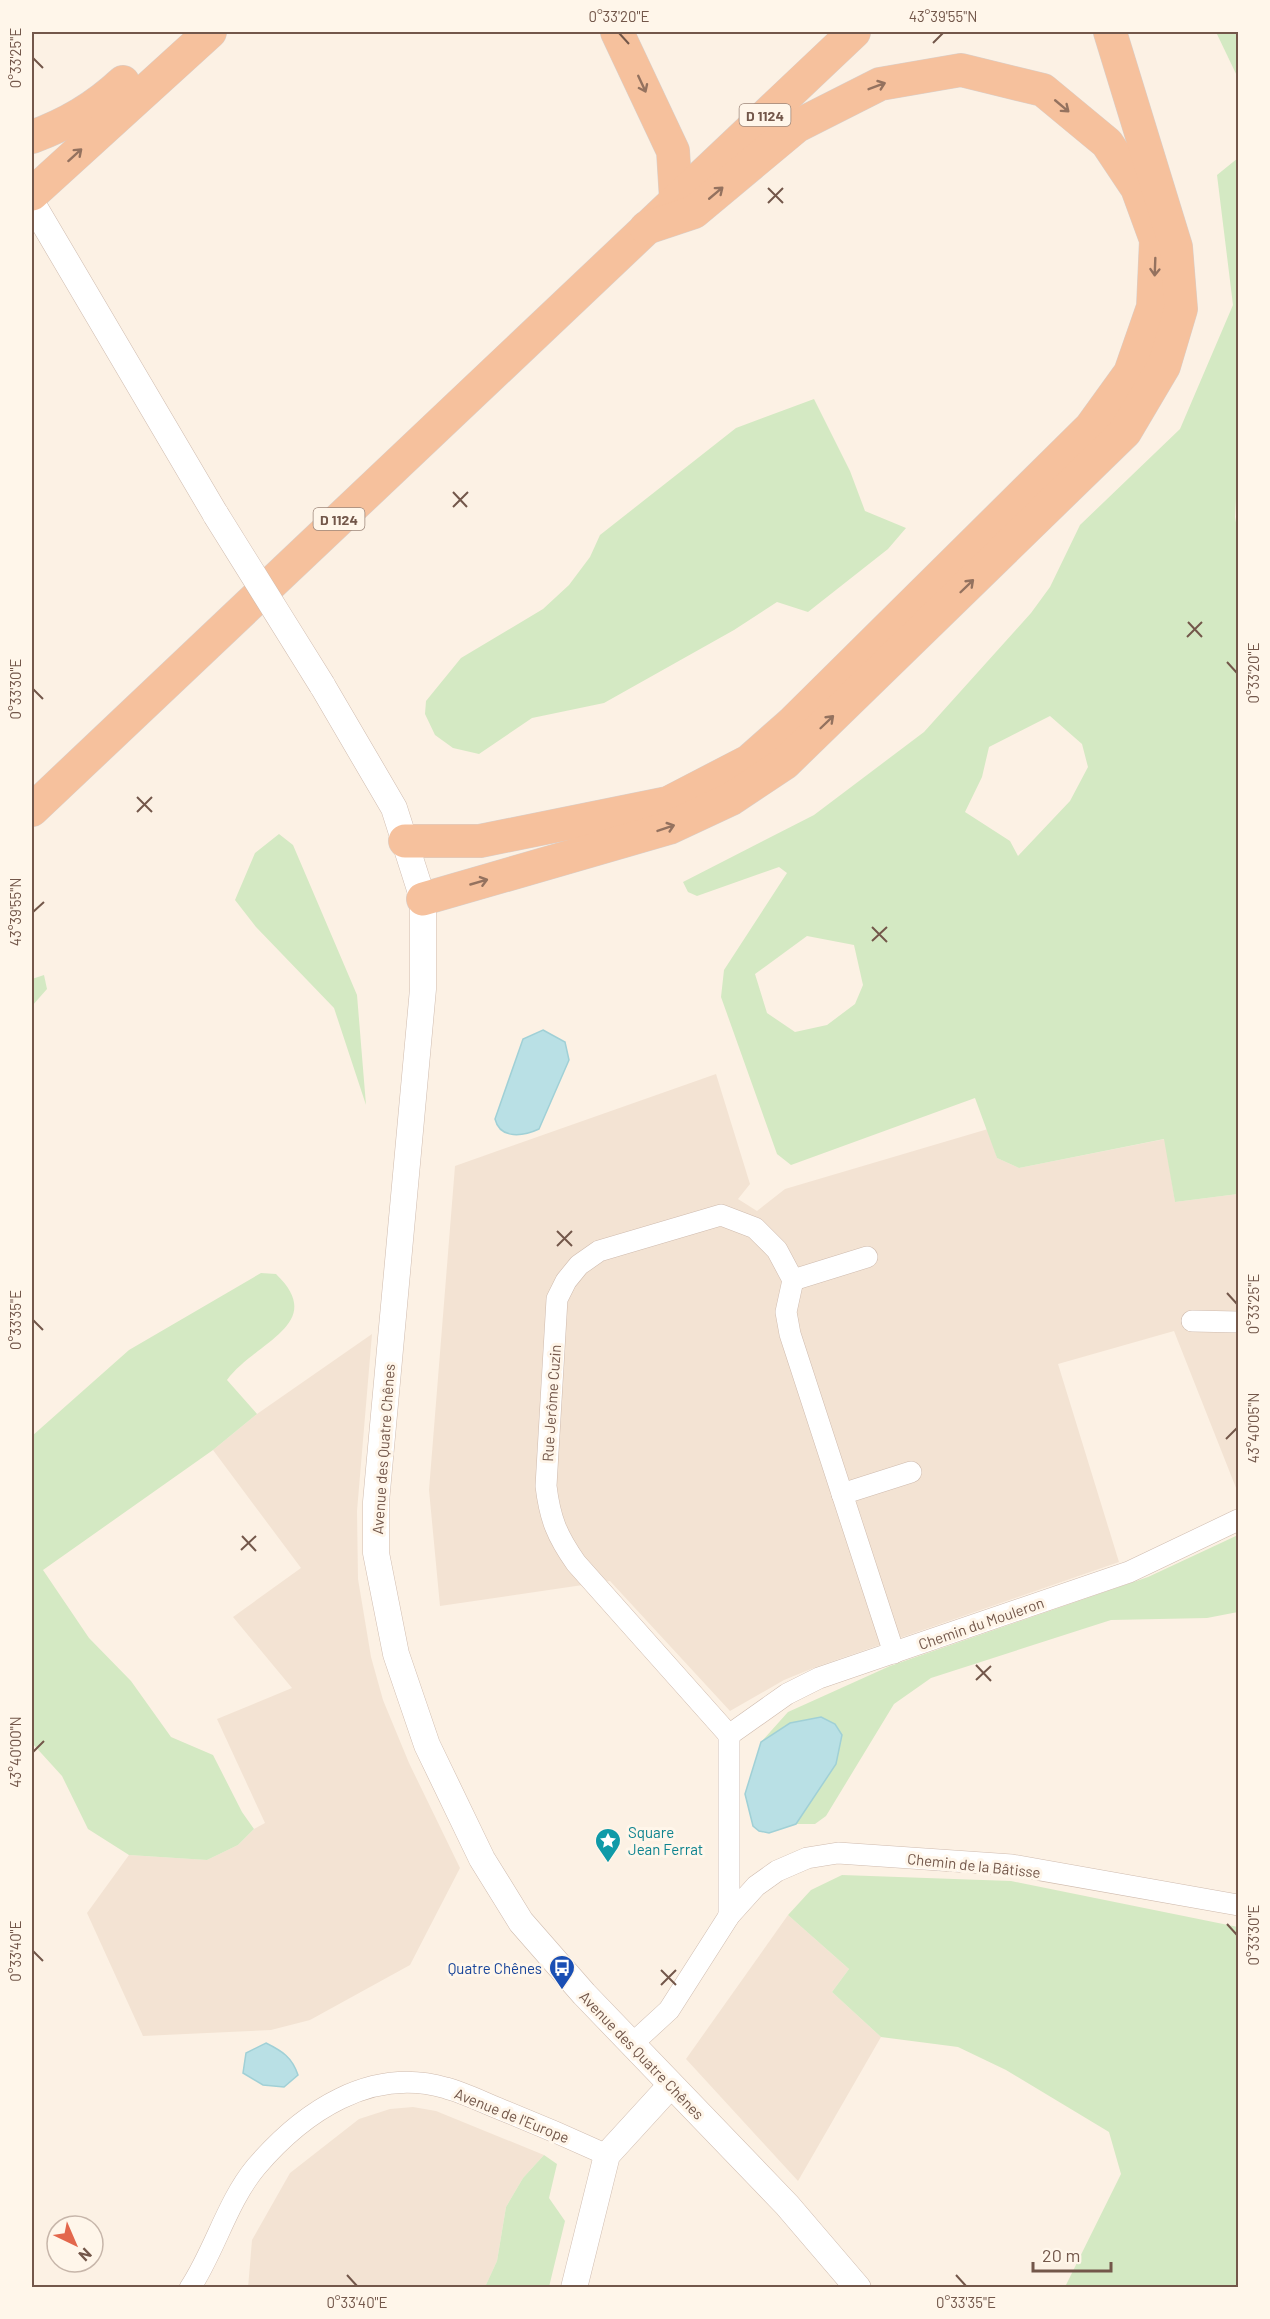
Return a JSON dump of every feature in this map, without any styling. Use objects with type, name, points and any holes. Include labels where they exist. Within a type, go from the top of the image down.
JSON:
[{"type":"highway","points":[[32,137],[62,126],[105,99],[177,32]]},
{"type":"highway","points":[[32,194],[210,32]]},
{"type":"highway","points":[[617,32],[673,151],[676,199],[646,228]]},
{"type":"highway","name":"D 1124","points":[[676,199],[854,32]]},
{"type":"highway","points":[[423,898],[669,828],[731,800],[785,763],[1125,432],[1164,366],[1181,309],[1176,247],[1110,32]]},
{"type":"highway","points":[[405,841],[480,841],[543,830],[668,802],[748,761],[792,723],[1091,427],[1130,373],[1153,307],[1156,240],[1137,188],[1107,143],[1043,90],[961,70],[880,84],[869,89],[797,126],[694,212],[646,228]]},
{"type":"highway","name":"D 1124","points":[[32,810],[646,228]]},
{"type":"street","name":"Avenue des Quatre Chênes","points":[[32,203],[216,515],[322,685],[394,808],[423,898],[423,990],[376,1502],[376,1553],[396,1654],[427,1745],[482,1859],[521,1922],[632,2044],[787,2205],[858,2288]]},
{"type":"street","name":"Rue Jerôme Cuzin","points":[[729,1735],[576,1563],[557,1534],[549,1512],[546,1486],[557,1299],[566,1281],[579,1265],[599,1251],[721,1215],[742,1221],[763,1234],[777,1250],[793,1280]]},
{"type":"street","points":[[867,1257],[793,1280],[786,1312],[790,1334],[894,1653]]},
{"type":"street","points":[[1192,1320],[1239,1322]]},
{"type":"street","points":[[842,1494],[911,1472]]},
{"type":"street","name":"Chemin du Mouleron","points":[[729,1735],[795,1690],[819,1678],[1129,1572],[1239,1520]]},
{"type":"street","points":[[632,2044],[669,2010],[729,1916],[729,1735]]},
{"type":"street","name":"Chemin de la Bâtisse","points":[[729,1916],[756,1886],[777,1871],[807,1858],[838,1853],[1012,1866],[1239,1905]]},
{"type":"street","name":"Avenue de l'Europe","points":[[190,2288],[232,2205],[255,2168],[294,2130],[326,2104],[363,2088],[405,2082],[446,2088],[607,2155]]},
{"type":"street","points":[[574,2288],[607,2155],[671,2085]]},
{"type":"shaded area","points":[[716,1074],[750,1184],[738,1199],[757,1211],[785,1189],[988,1129],[997,1158],[1019,1168],[1165,1139],[1175,1202],[1238,1194],[1238,1493],[1174,1331],[1058,1364],[1119,1562],[816,1667],[784,1680],[730,1711],[610,1581],[440,1606],[429,1490],[455,1166]]},
{"type":"shaded area","points":[[372,1334],[357,1511],[358,1579],[371,1657],[383,1700],[409,1763],[460,1868],[410,1965],[310,2020],[271,2030],[143,2036],[87,1913],[129,1855],[207,1860],[238,1845],[254,1829],[265,1823],[217,1719],[292,1688],[233,1617],[301,1568],[213,1450],[257,1414]]},
{"type":"shaded area","points":[[788,1915],[849,1969],[832,1992],[881,2037],[798,2181],[686,2059]]},
{"type":"shaded area","points":[[413,2107],[436,2111],[544,2155],[523,2178],[506,2207],[497,2261],[485,2287],[248,2288],[252,2240],[290,2173],[359,2119],[390,2109]]},
{"type":"green space","points":[[1216,32],[1238,32],[1238,78]]},
{"type":"green space","points":[[1238,158],[1238,462],[1235,517],[1238,534],[1238,1194],[1175,1202],[1164,1139],[1019,1168],[997,1158],[975,1098],[791,1165],[777,1154],[721,997],[724,970],[787,873],[779,867],[697,896],[688,892],[683,882],[814,815],[924,732],[1031,613],[1050,587],[1080,525],[1180,429],[1233,305],[1217,175]],"holes":[[[1050,716],[1082,744],[1088,767],[1070,801],[1018,856],[1010,841],[965,812],[982,777],[989,747]],[[807,936],[854,945],[863,985],[855,1004],[827,1025],[795,1032],[767,1013],[755,974]]]},
{"type":"green space","points":[[814,399],[850,471],[865,511],[906,528],[888,549],[808,612],[777,602],[734,630],[604,703],[532,718],[479,754],[453,748],[435,735],[425,714],[426,701],[461,658],[543,609],[569,585],[590,557],[600,535],[736,428]]},
{"type":"green space","points":[[279,834],[293,845],[357,995],[366,1105],[334,1008],[256,927],[235,900],[255,853]]},
{"type":"green space","points":[[44,975],[47,989],[32,1006],[32,979]]},
{"type":"green space","points":[[261,1273],[276,1274],[290,1291],[294,1306],[291,1319],[282,1331],[240,1366],[227,1380],[257,1414],[213,1450],[43,1570],[89,1638],[131,1681],[171,1737],[213,1755],[242,1812],[254,1829],[238,1845],[207,1860],[129,1855],[88,1829],[62,1776],[32,1743],[32,1436],[129,1350]]},
{"type":"green space","points":[[1238,1535],[1238,1612],[1207,1618],[1111,1620],[931,1678],[894,1704],[826,1816],[815,1824],[796,1824],[836,1764],[790,1723],[761,1742],[788,1712],[890,1666],[1148,1577]]},
{"type":"green space","points":[[842,1875],[1011,1881],[1238,1927],[1238,2287],[1065,2287],[1121,2174],[1109,2132],[1006,2070],[958,2047],[881,2037],[832,1992],[849,1969],[788,1915],[811,1890]]},
{"type":"green space","points":[[544,2155],[557,2164],[549,2198],[565,2221],[549,2287],[485,2287],[497,2261],[506,2207],[523,2178]]},
{"type":"water","points":[[543,1030],[565,1042],[569,1060],[539,1129],[520,1134],[507,1133],[498,1126],[495,1119],[523,1039]]},
{"type":"water","points":[[821,1717],[835,1724],[842,1735],[836,1764],[796,1824],[769,1833],[759,1831],[753,1826],[745,1794],[761,1742],[790,1723]]},
{"type":"water","points":[[266,2043],[286,2055],[296,2069],[298,2075],[284,2087],[263,2085],[243,2073],[246,2053]]},
{"type":"place","name":"Square Jean Ferrat","points":[[608,1864]]},
{"type":"place","name":"Quatre Chênes","points":[[562,1991]]}]
